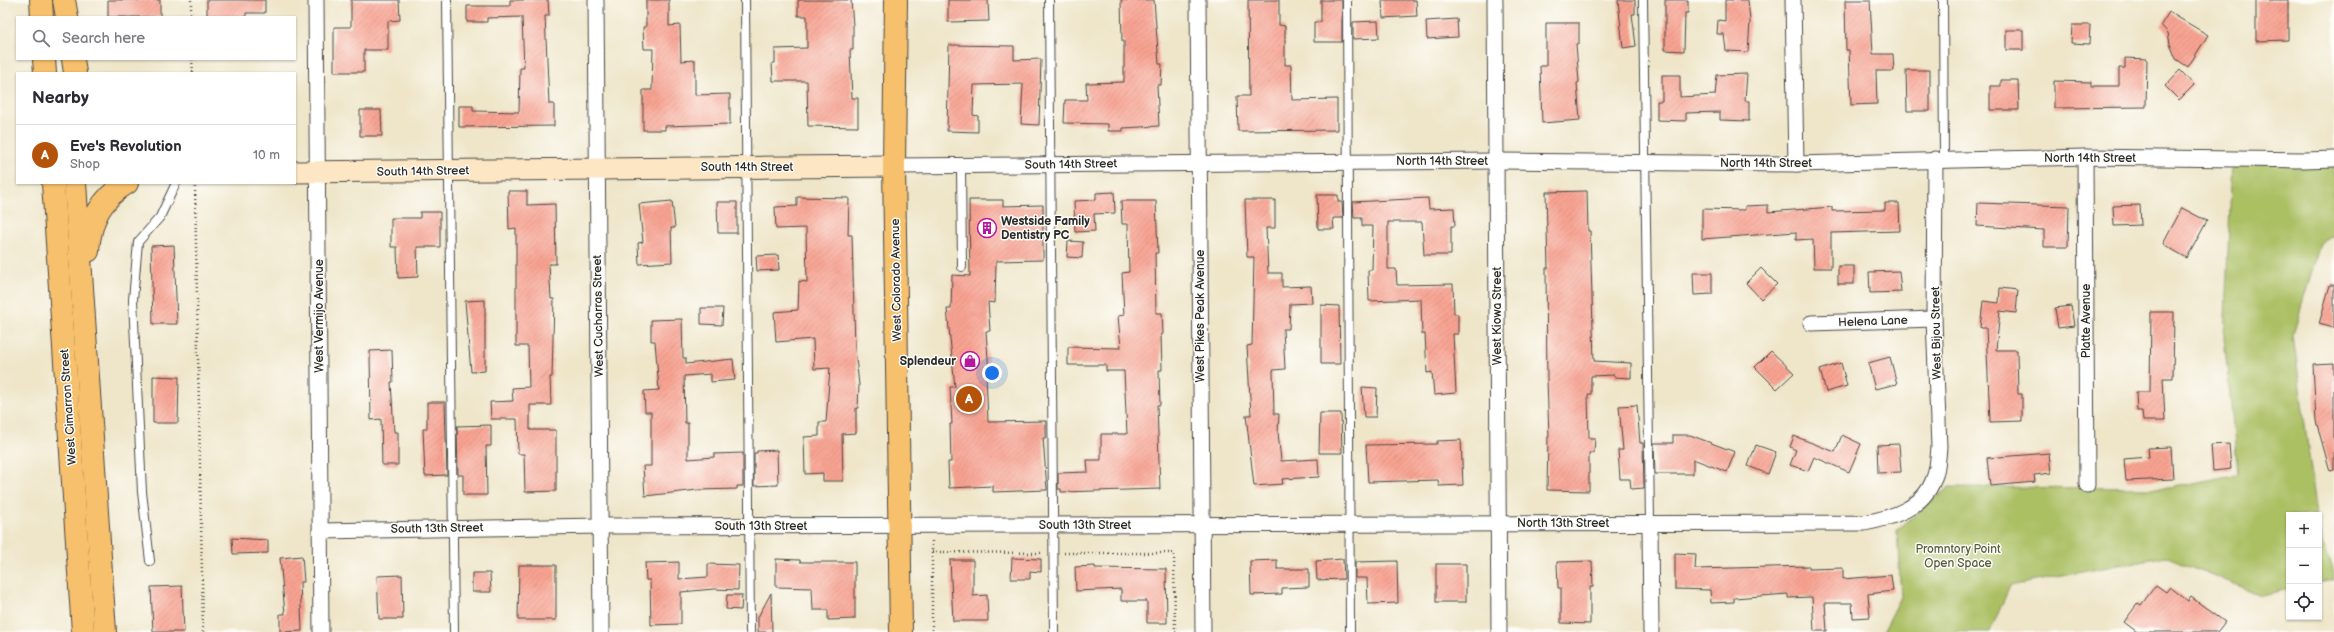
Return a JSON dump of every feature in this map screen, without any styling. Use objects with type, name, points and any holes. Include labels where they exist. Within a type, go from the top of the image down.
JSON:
[{"type":"main road","points":[[41,0],[42,16]]},
{"type":"main road","points":[[64,0],[66,16]]},
{"type":"main road","name":"West Colorado Avenue","points":[[896,0],[894,166],[901,632]]},
{"type":"main road","points":[[44,60],[45,72]]},
{"type":"main road","points":[[67,60],[68,72]]},
{"type":"main road","points":[[73,60],[75,72]]},
{"type":"main road","name":"West Cimarron Street","points":[[53,184],[83,632]]},
{"type":"main road","name":"West Cimarron Street","points":[[75,184],[105,632]]},
{"type":"main road","points":[[86,339],[90,230],[102,203],[110,195],[126,184]]},
{"type":"street","name":"West Vermijo Avenue","points":[[316,0],[321,632]]},
{"type":"street","name":"West Cucharras Street","points":[[596,0],[596,168],[601,632]]},
{"type":"street","name":"West Pikes Peak Avenue","points":[[1198,0],[1203,632]]},
{"type":"street","name":"West Kiowa Street","points":[[1495,0],[1499,632]]},
{"type":"street","points":[[1793,0],[1796,164]]},
{"type":"street","name":"North 14th Street","points":[[1199,162],[1497,161],[1796,164],[1939,159],[2085,157],[2304,160],[2334,159]]},
{"type":"street","name":"Platte Avenue","points":[[2085,157],[2087,484]]},
{"type":"street","name":"West Bijou Street","points":[[1918,501],[1934,478],[1939,447],[1934,319],[1939,159]]},
{"type":"street","name":"South 14th Street","points":[[296,172],[1199,162]]},
{"type":"street","name":"Helena Lane","points":[[1811,323],[1934,319]]},
{"type":"street","name":"North 13th Street","points":[[1202,525],[1864,522],[1896,515],[1918,501]]},
{"type":"street","points":[[1650,523],[1651,632]]},
{"type":"street","name":"South 13th Street","points":[[320,531],[601,526],[1202,525]]},
{"type":"lane","points":[[447,0],[454,632]]},
{"type":"lane","points":[[745,0],[750,632]]},
{"type":"lane","points":[[1049,0],[1049,164],[1054,632]]},
{"type":"lane","points":[[1347,0],[1350,632]]},
{"type":"lane","points":[[1643,0],[1650,523]]},
{"type":"lane","points":[[1939,159],[1943,0]]},
{"type":"lane","points":[[961,165],[962,267]]},
{"type":"lane","points":[[150,561],[142,492],[133,300],[138,242],[160,217],[176,184]]},
{"type":"path","points":[[191,0],[192,16]]},
{"type":"path","points":[[192,60],[192,72]]},
{"type":"path","points":[[195,187],[204,632]]},
{"type":"path","points":[[932,632],[932,552],[1174,553],[1174,632]]},
{"type":"green space","name":"Promntory Point Open Space","points":[[2334,155],[2334,235],[2320,244],[2293,335],[2317,512],[2286,512],[2286,590],[2261,595],[2166,556],[2010,586],[1990,632],[1883,632],[1901,597],[1897,530],[1949,487],[2169,488],[2238,474],[2224,338],[2232,162]]},
{"type":"green space","points":[[2322,540],[2332,565],[2334,580],[2322,582]]},
{"type":"building","points":[[108,0],[160,0],[160,16],[108,16]]},
{"type":"building","points":[[207,0],[265,0],[265,13],[246,13],[246,16],[207,16]]},
{"type":"building","points":[[351,0],[399,0],[400,20],[388,21],[388,50],[364,50],[364,72],[334,72],[334,27],[351,27]]},
{"type":"building","points":[[510,0],[548,0],[549,16],[545,16],[549,104],[554,104],[554,126],[459,127],[459,106],[473,106],[473,111],[519,112],[520,68],[524,68],[522,17],[487,18],[487,22],[467,22],[467,6],[510,6]]},
{"type":"building","points":[[646,0],[669,0],[669,26],[680,25],[681,61],[695,60],[695,95],[730,94],[730,124],[665,126],[665,130],[643,130],[643,90],[652,90],[653,49],[644,49],[643,27],[646,27]]},
{"type":"building","points":[[798,0],[851,0],[853,26],[853,50],[850,50],[852,98],[858,98],[858,127],[808,126],[807,81],[773,81],[772,63],[775,63],[775,49],[807,48],[807,16],[798,16]]},
{"type":"building","points":[[948,0],[988,0],[989,21],[948,22]]},
{"type":"building","points":[[1121,0],[1154,0],[1159,64],[1162,64],[1161,85],[1157,85],[1159,126],[1123,128],[1123,131],[1108,131],[1108,124],[1064,123],[1065,100],[1087,100],[1086,83],[1124,82],[1124,41],[1122,41]]},
{"type":"building","points":[[1248,0],[1279,0],[1279,25],[1285,26],[1285,65],[1291,65],[1292,100],[1337,99],[1337,130],[1238,131],[1237,96],[1249,96]]},
{"type":"building","points":[[1321,0],[1342,0],[1342,42],[1314,42],[1314,22],[1321,22]]},
{"type":"building","points":[[1382,0],[1416,0],[1417,16],[1383,18]]},
{"type":"building","points":[[1618,0],[1635,0],[1635,14],[1632,14],[1636,46],[1623,48]]},
{"type":"building","points":[[1665,0],[1688,0],[1688,13],[1685,13],[1684,51],[1665,50]]},
{"type":"building","points":[[1725,0],[1748,0],[1750,21],[1748,52],[1726,51],[1724,34],[1717,34],[1718,20],[1725,21]]},
{"type":"building","points":[[1845,0],[1870,0],[1873,54],[1893,54],[1894,71],[1876,71],[1877,104],[1851,105],[1849,50],[1846,50]]},
{"type":"building","points":[[2256,0],[2288,0],[2288,40],[2256,41]]},
{"type":"building","points":[[2169,12],[2208,35],[2188,67],[2176,59],[2170,44],[2168,33],[2161,25]]},
{"type":"building","points":[[1457,19],[1458,37],[1427,39],[1426,21]]},
{"type":"building","points":[[1378,21],[1379,38],[1353,39],[1353,22]]},
{"type":"building","points":[[1546,23],[1579,23],[1579,44],[1576,44],[1580,120],[1542,123],[1540,66],[1546,66]]},
{"type":"building","points":[[2072,25],[2090,25],[2089,44],[2071,43]]},
{"type":"building","points":[[2006,30],[2023,30],[2023,50],[2006,50]]},
{"type":"building","points":[[949,45],[1014,46],[1014,60],[1041,59],[1039,125],[1021,124],[1023,84],[974,85],[973,115],[978,116],[978,132],[947,131]]},
{"type":"building","points":[[2125,58],[2147,59],[2146,107],[2054,108],[2054,81],[2091,82],[2091,86],[2119,86],[2119,68],[2125,68]]},
{"type":"building","points":[[1906,70],[1930,70],[1930,111],[1907,111]]},
{"type":"building","points":[[2180,70],[2194,85],[2179,100],[2165,86]]},
{"type":"building","points":[[1747,74],[1745,101],[1749,101],[1749,121],[1720,120],[1720,112],[1686,113],[1686,121],[1657,120],[1657,101],[1662,101],[1662,75],[1680,75],[1680,97],[1715,95],[1717,75]]},
{"type":"building","points":[[2001,80],[2018,80],[2019,110],[1990,110],[1990,86],[2001,86]]},
{"type":"building","points":[[360,110],[381,110],[382,136],[360,136]]},
{"type":"building","points":[[508,191],[527,191],[527,205],[555,204],[556,264],[549,264],[551,299],[554,299],[552,377],[550,377],[551,405],[530,405],[530,430],[556,430],[556,491],[525,492],[524,454],[518,454],[517,419],[491,419],[490,402],[513,401],[512,388],[529,387],[528,346],[516,346],[516,228],[509,229]]},
{"type":"building","points":[[1587,191],[1588,231],[1590,231],[1594,361],[1631,363],[1631,378],[1614,377],[1614,375],[1591,376],[1591,394],[1588,394],[1589,438],[1595,438],[1594,453],[1589,453],[1589,491],[1547,490],[1549,437],[1547,379],[1546,268],[1548,268],[1546,192]]},
{"type":"building","points":[[1114,192],[1115,213],[1094,214],[1095,231],[1075,232],[1074,201],[1096,200],[1096,193]]},
{"type":"building","points":[[1317,195],[1338,195],[1338,202],[1342,202],[1343,218],[1333,218],[1334,229],[1318,229]]},
{"type":"building","points":[[797,197],[849,198],[848,235],[852,235],[855,349],[859,385],[858,408],[856,408],[856,433],[842,434],[843,481],[823,481],[823,473],[805,474],[804,437],[819,436],[819,422],[826,422],[830,368],[814,369],[813,339],[776,342],[774,312],[798,310],[799,281],[807,282],[806,228],[776,229],[775,207],[797,206]]},
{"type":"building","points":[[1428,198],[1429,209],[1454,208],[1455,226],[1451,226],[1451,255],[1424,255],[1422,222],[1388,222],[1388,269],[1396,269],[1397,285],[1453,284],[1454,314],[1458,314],[1458,334],[1453,334],[1456,393],[1434,395],[1432,372],[1427,373],[1425,334],[1422,334],[1421,299],[1369,301],[1368,270],[1372,270],[1373,226],[1362,226],[1362,218],[1354,218],[1353,202]]},
{"type":"building","points":[[969,200],[1003,200],[1003,206],[1043,205],[1043,260],[996,261],[995,303],[988,302],[990,331],[986,331],[989,373],[986,373],[988,422],[1046,421],[1046,438],[1043,438],[1047,490],[993,492],[993,486],[949,488],[948,462],[951,462],[950,424],[952,424],[950,387],[955,387],[947,309],[951,309],[952,275],[970,276]]},
{"type":"building","points":[[1245,200],[1275,200],[1275,228],[1266,228],[1268,273],[1282,273],[1282,287],[1311,286],[1312,303],[1290,304],[1289,329],[1283,329],[1285,369],[1273,370],[1274,414],[1279,414],[1278,432],[1281,461],[1318,459],[1319,477],[1282,479],[1283,484],[1254,486],[1246,415],[1251,415],[1247,346],[1252,345],[1254,257],[1247,257]]},
{"type":"building","points":[[672,201],[675,228],[671,228],[672,262],[639,264],[638,243],[643,242],[639,204]]},
{"type":"building","points":[[1121,201],[1156,201],[1158,253],[1155,253],[1156,313],[1162,313],[1163,334],[1161,335],[1162,370],[1159,370],[1160,405],[1157,405],[1160,489],[1061,492],[1061,489],[1058,489],[1058,473],[1088,472],[1087,460],[1101,460],[1101,434],[1127,434],[1124,371],[1106,371],[1106,365],[1068,365],[1068,347],[1121,348],[1118,316],[1124,315],[1122,273],[1129,272],[1128,224],[1122,224]]},
{"type":"building","points":[[717,202],[737,202],[737,233],[718,233]]},
{"type":"building","points":[[1885,203],[1899,203],[1900,231],[1831,233],[1831,268],[1814,268],[1813,239],[1796,240],[1796,232],[1702,239],[1702,209],[1745,210],[1745,206],[1768,205],[1768,212],[1832,207],[1832,211],[1885,210]]},
{"type":"building","points":[[1978,203],[2069,206],[2068,247],[2044,247],[2044,230],[1977,226]]},
{"type":"building","points":[[2140,205],[2141,225],[2114,226],[2113,206]]},
{"type":"building","points":[[2182,208],[2207,221],[2187,258],[2163,244]]},
{"type":"building","points":[[420,212],[440,212],[440,247],[417,247],[418,277],[398,278],[397,247],[391,247],[391,218],[420,218]]},
{"type":"building","points":[[1068,241],[1083,242],[1082,258],[1067,257]]},
{"type":"building","points":[[174,245],[177,324],[153,324],[151,246]]},
{"type":"building","points":[[778,255],[779,270],[757,271],[756,256]]},
{"type":"building","points":[[1838,266],[1854,266],[1854,284],[1838,284]]},
{"type":"building","points":[[1761,268],[1777,284],[1761,299],[1746,283]]},
{"type":"building","points":[[1899,271],[1901,292],[1870,293],[1869,272]]},
{"type":"building","points":[[1693,273],[1712,273],[1712,294],[1694,295]]},
{"type":"building","points":[[2330,285],[2334,285],[2334,328],[2319,324]]},
{"type":"building","points":[[2000,288],[2018,290],[2016,313],[2000,311],[1996,350],[2017,350],[2018,394],[2022,394],[2022,421],[1990,422],[1986,328],[1980,328],[1983,301],[1999,303]]},
{"type":"building","points":[[485,300],[485,371],[471,372],[465,301]]},
{"type":"building","points":[[1321,305],[1339,306],[1340,364],[1321,364]]},
{"type":"building","points":[[2071,306],[2074,326],[2058,328],[2055,308]]},
{"type":"building","points":[[701,308],[723,308],[722,325],[701,324]]},
{"type":"building","points":[[2151,312],[2174,312],[2173,378],[2163,378],[2165,421],[2143,421],[2142,411],[2137,411],[2136,392],[2150,392]]},
{"type":"building","points":[[682,319],[683,358],[686,358],[686,364],[733,359],[735,380],[711,382],[711,374],[684,376],[685,423],[688,423],[688,459],[714,457],[714,454],[743,453],[743,486],[737,486],[737,489],[698,490],[645,496],[643,466],[651,466],[651,412],[645,412],[644,391],[659,390],[655,341],[651,341],[651,320]]},
{"type":"building","points":[[392,350],[393,382],[391,382],[394,432],[398,432],[398,465],[382,465],[381,419],[371,420],[370,351]]},
{"type":"building","points":[[1771,351],[1794,373],[1777,389],[1755,367]]},
{"type":"building","points":[[1890,357],[1897,384],[1875,389],[1868,363]]},
{"type":"building","points":[[1841,363],[1847,386],[1826,392],[1820,370]]},
{"type":"building","points":[[2334,363],[2334,470],[2330,471],[2316,421],[2313,364]]},
{"type":"building","points":[[153,376],[179,377],[178,423],[153,423]]},
{"type":"building","points":[[1362,387],[1377,388],[1376,417],[1364,417]]},
{"type":"building","points":[[427,402],[445,402],[447,475],[425,476],[423,429],[427,429]]},
{"type":"building","points":[[1637,405],[1640,443],[1643,443],[1644,488],[1631,489],[1630,479],[1620,479],[1618,450],[1623,450],[1619,406]]},
{"type":"building","points":[[1320,413],[1341,413],[1342,453],[1319,453]]},
{"type":"building","points":[[491,425],[491,446],[486,446],[487,495],[463,495],[463,475],[458,475],[457,426]]},
{"type":"building","points":[[1673,435],[1690,435],[1735,452],[1727,472],[1693,459],[1693,474],[1655,474],[1654,443],[1673,443]]},
{"type":"building","points":[[1842,435],[1861,444],[1849,472],[1814,457],[1808,471],[1790,465],[1796,450],[1790,447],[1794,436],[1835,452]]},
{"type":"building","points":[[1461,440],[1463,485],[1439,486],[1438,480],[1368,482],[1366,445],[1437,444],[1437,441]]},
{"type":"building","points":[[1899,444],[1901,472],[1878,473],[1877,445]]},
{"type":"building","points":[[2229,444],[2231,469],[2213,471],[2211,445]]},
{"type":"building","points":[[1756,445],[1776,452],[1768,474],[1748,466]]},
{"type":"building","points":[[2171,447],[2173,479],[2126,481],[2124,459],[2149,457],[2148,448]]},
{"type":"building","points":[[777,450],[778,485],[754,486],[754,453],[757,453],[757,451]]},
{"type":"building","points":[[2049,453],[2051,473],[2034,475],[2035,482],[1990,486],[1987,458]]},
{"type":"building","points":[[232,538],[268,540],[268,553],[233,554]]},
{"type":"building","points":[[1675,553],[1696,554],[1695,569],[1809,566],[1809,569],[1843,568],[1843,579],[1891,575],[1893,591],[1868,594],[1870,617],[1853,618],[1852,603],[1825,603],[1827,631],[1814,631],[1812,597],[1788,598],[1788,594],[1734,598],[1734,602],[1711,603],[1710,590],[1675,589]]},
{"type":"building","points":[[302,556],[304,582],[300,582],[302,631],[280,632],[280,614],[285,614],[280,558]]},
{"type":"building","points":[[1012,558],[1041,559],[1041,572],[1030,571],[1030,579],[1011,579]]},
{"type":"building","points":[[776,559],[800,560],[800,562],[855,562],[855,619],[828,620],[828,610],[813,610],[812,588],[776,587]]},
{"type":"building","points":[[1343,559],[1344,579],[1317,580],[1316,561]]},
{"type":"building","points":[[950,560],[973,560],[973,596],[987,595],[988,621],[953,621]]},
{"type":"building","points":[[1277,560],[1277,569],[1309,569],[1309,587],[1282,588],[1282,594],[1251,595],[1250,561]]},
{"type":"building","points":[[1397,561],[1398,603],[1368,604],[1367,578],[1355,578],[1355,562]]},
{"type":"building","points":[[1592,561],[1593,587],[1590,587],[1590,624],[1561,623],[1561,588],[1558,588],[1557,562]]},
{"type":"building","points":[[679,562],[679,579],[708,577],[708,564],[739,565],[738,590],[714,589],[681,592],[681,624],[651,625],[650,580],[646,580],[645,563]]},
{"type":"building","points":[[1436,564],[1466,564],[1466,602],[1436,602]]},
{"type":"building","points":[[519,565],[556,565],[556,620],[518,620]]},
{"type":"building","points":[[1095,566],[1095,568],[1166,569],[1167,623],[1147,623],[1147,601],[1121,601],[1121,589],[1076,591],[1075,567]]},
{"type":"building","points":[[472,573],[490,573],[491,592],[472,592]]},
{"type":"building","points":[[402,575],[403,619],[379,619],[377,576]]},
{"type":"building","points":[[2156,585],[2166,592],[2170,587],[2188,601],[2191,597],[2225,622],[2217,632],[2137,632],[2124,622],[2138,603],[2141,605]]},
{"type":"building","points":[[182,586],[184,632],[153,632],[151,587]]},
{"type":"building","points":[[771,593],[772,632],[758,632],[758,617]]},
{"type":"building","points":[[727,595],[742,595],[741,610],[726,609]]},
{"type":"place","name":"Westside Family Dentistry PC","points":[[987,228]]},
{"type":"place","name":"Splendeur","points":[[970,361]]},
{"type":"place","name":"Eve's Revolution","points":[[969,399]]}]
